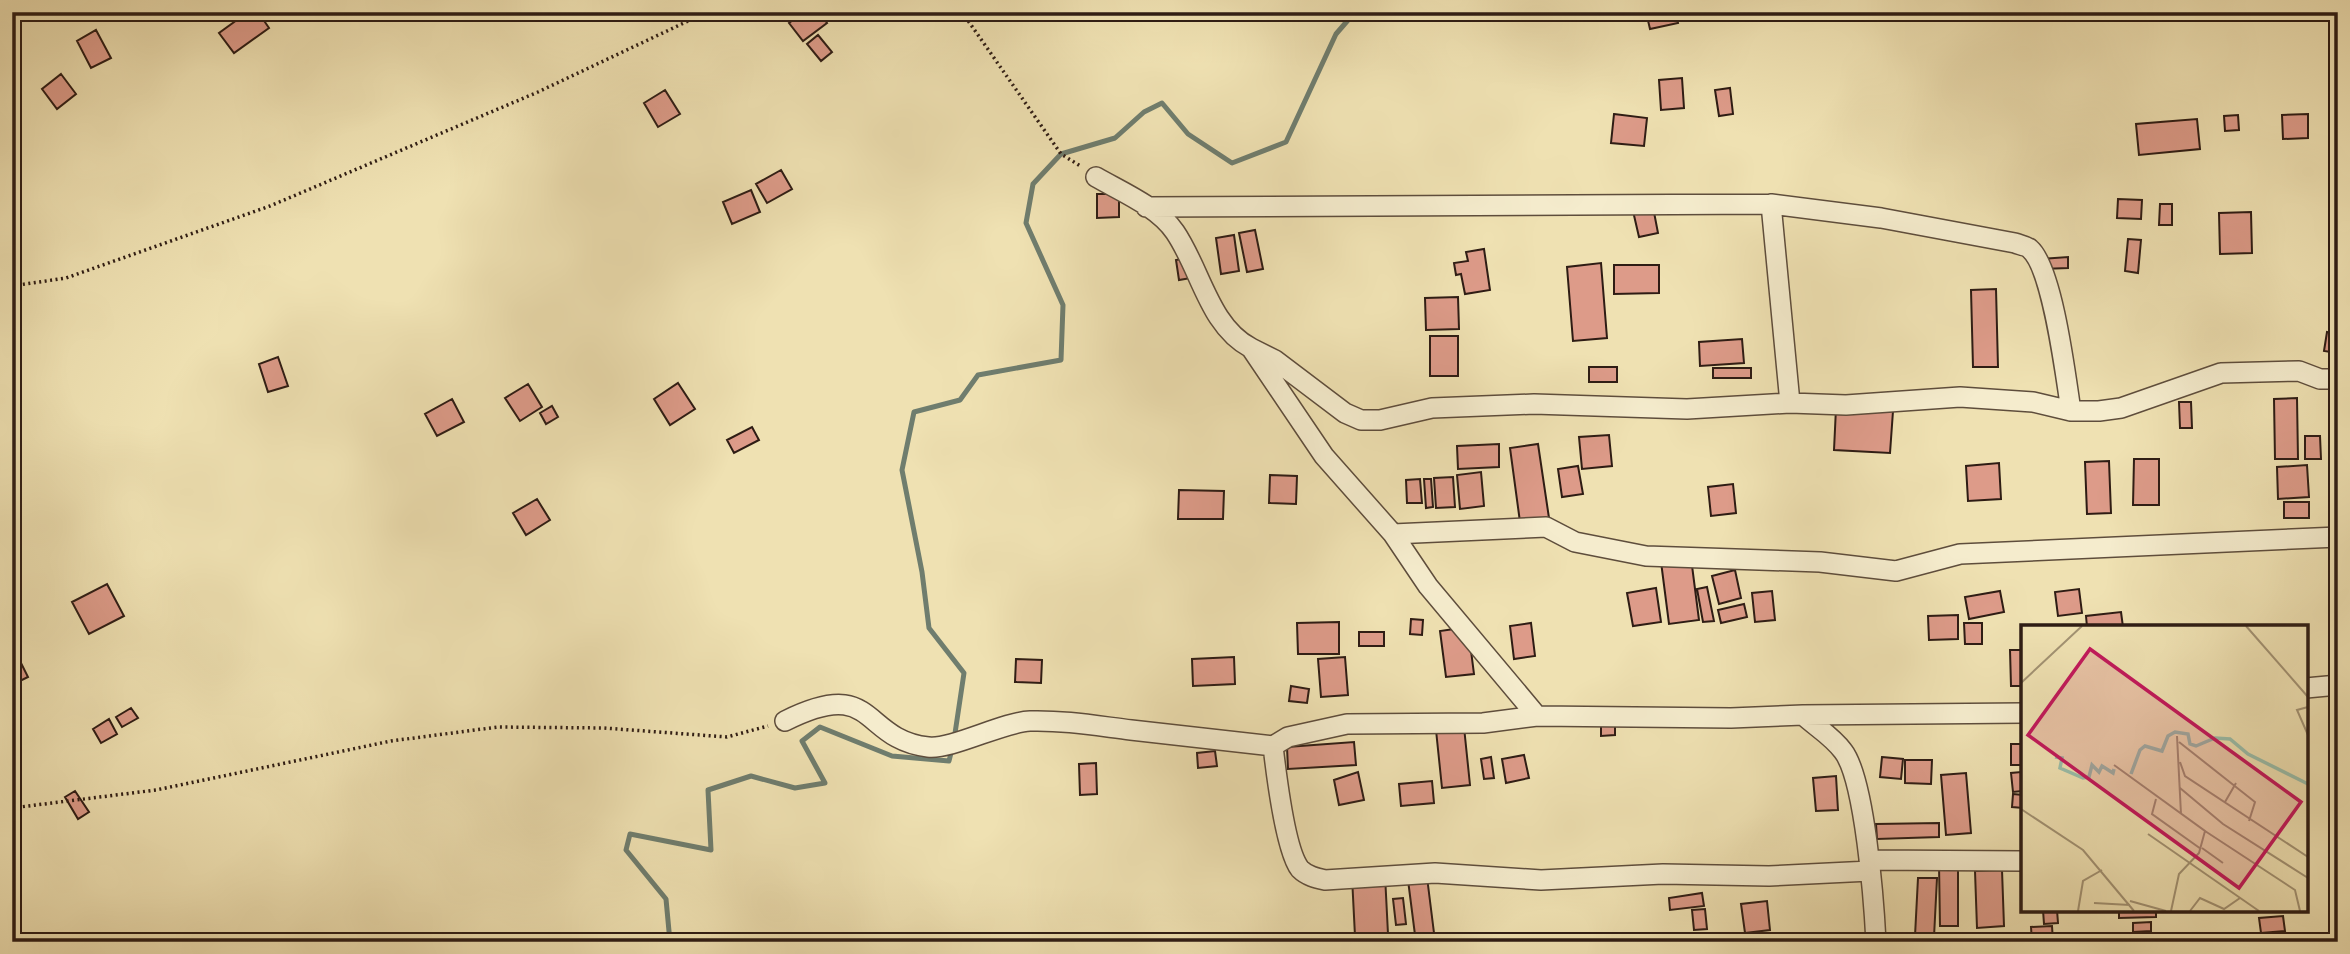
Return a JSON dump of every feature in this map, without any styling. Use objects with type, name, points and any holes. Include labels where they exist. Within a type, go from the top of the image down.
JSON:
[{"type":"street","points":[[1096,177],[1146,207],[1175,233],[1221,321],[1234,339],[1275,360],[1345,413],[1361,420],[1380,420],[1432,408],[1534,404],[1687,409],[1790,403],[1846,405],[1960,397],[2034,402],[2071,411],[2121,408],[2221,373],[2299,371],[2320,379],[2338,379]]},
{"type":"street","points":[[1146,207],[1771,204],[1881,218],[2015,243],[2031,250],[2045,279],[2061,344],[2071,411]]},
{"type":"street","points":[[1771,204],[1790,403]]},
{"type":"street","points":[[1251,348],[1324,456],[1393,534],[1428,586],[1537,716]]},
{"type":"street","points":[[1393,534],[1546,527],[1575,542],[1646,556],[1820,562],[1896,571],[1960,554],[2338,537]]},
{"type":"street","points":[[2308,688],[2338,685]]},
{"type":"street","points":[[785,721],[806,710],[835,702],[858,707],[912,745],[932,748],[1028,721],[1078,723],[1273,746],[1288,737],[1347,724],[1483,723],[1537,716],[1731,718],[2021,713]]},
{"type":"street","points":[[1803,715],[1844,752],[1861,811],[1876,942]]},
{"type":"street","points":[[1273,746],[1277,788],[1296,860],[1311,877],[1325,880],[1435,873],[1541,880],[1663,874],[1769,876],[1869,866],[2021,861]]},
{"type":"path","points":[[12,286],[66,278],[270,206],[537,92],[707,12]]},
{"type":"path","points":[[962,12],[1061,154],[1096,177]]},
{"type":"path","points":[[12,808],[156,790],[391,741],[498,727],[604,728],[727,737],[785,721]]},
{"type":"building","points":[[248,12],[258,12],[269,28],[234,53],[219,33]]},
{"type":"building","points":[[804,12],[819,12],[827,23],[803,41],[789,23]]},
{"type":"building","points":[[1646,12],[1676,12],[1678,23],[1650,29]]},
{"type":"building","points":[[96,30],[111,58],[91,68],[77,41]]},
{"type":"building","points":[[818,35],[832,52],[821,61],[807,44]]},
{"type":"building","points":[[61,74],[76,94],[57,109],[42,89]]},
{"type":"building","points":[[1682,78],[1684,108],[1661,110],[1659,80]]},
{"type":"building","points":[[1730,88],[1733,114],[1719,116],[1715,90]]},
{"type":"building","points":[[665,90],[680,114],[658,127],[644,103]]},
{"type":"building","points":[[1614,114],[1647,118],[1644,146],[1611,143]]},
{"type":"building","points":[[2308,114],[2308,138],[2283,139],[2282,115]]},
{"type":"building","points":[[2238,115],[2239,130],[2225,131],[2224,116]]},
{"type":"building","points":[[2197,119],[2200,149],[2139,155],[2136,124]]},
{"type":"building","points":[[781,170],[792,189],[767,203],[756,184]]},
{"type":"building","points":[[751,190],[760,212],[732,224],[723,202]]},
{"type":"building","points":[[1097,194],[1119,194],[1119,217],[1097,218]]},
{"type":"building","points":[[2118,199],[2142,200],[2141,219],[2117,218]]},
{"type":"building","points":[[2160,204],[2172,204],[2172,225],[2159,225]]},
{"type":"building","points":[[1653,207],[1658,233],[1639,237],[1633,211]]},
{"type":"building","points":[[2251,212],[2252,253],[2220,254],[2219,213]]},
{"type":"building","points":[[1255,230],[1263,269],[1247,272],[1239,233]]},
{"type":"building","points":[[1234,235],[1239,271],[1221,274],[1216,238]]},
{"type":"building","points":[[2128,239],[2141,240],[2138,273],[2125,271]]},
{"type":"building","points":[[1484,249],[1490,290],[1465,294],[1461,274],[1456,275],[1454,263],[1468,261],[1466,252]]},
{"type":"building","points":[[2068,257],[2068,268],[2042,269],[2041,259]]},
{"type":"building","points":[[1188,258],[1191,278],[1179,280],[1176,260]]},
{"type":"building","points":[[1601,263],[1607,338],[1573,341],[1567,267]]},
{"type":"building","points":[[1614,265],[1659,265],[1659,293],[1614,294]]},
{"type":"building","points":[[1996,289],[1998,367],[1973,367],[1971,290]]},
{"type":"building","points":[[1458,297],[1459,329],[1426,330],[1425,298]]},
{"type":"building","points":[[2327,332],[2338,334],[2338,353],[2324,351]]},
{"type":"building","points":[[1430,336],[1458,336],[1458,376],[1430,376]]},
{"type":"building","points":[[1742,339],[1744,363],[1700,366],[1699,342]]},
{"type":"building","points":[[278,357],[288,386],[268,392],[259,364]]},
{"type":"building","points":[[1589,367],[1617,367],[1617,382],[1589,382]]},
{"type":"building","points":[[1713,368],[1751,368],[1751,378],[1713,378]]},
{"type":"building","points":[[678,383],[695,409],[670,425],[654,399]]},
{"type":"building","points":[[528,384],[542,407],[520,421],[505,398]]},
{"type":"building","points":[[2297,398],[2298,459],[2275,459],[2274,399]]},
{"type":"building","points":[[452,399],[464,422],[437,436],[425,414]]},
{"type":"building","points":[[2179,402],[2191,402],[2192,428],[2180,428]]},
{"type":"building","points":[[552,406],[558,417],[546,424],[540,413]]},
{"type":"building","points":[[1836,408],[1893,411],[1890,453],[1834,450]]},
{"type":"building","points":[[752,427],[759,440],[734,453],[727,440]]},
{"type":"building","points":[[1609,435],[1612,466],[1582,469],[1579,437]]},
{"type":"building","points":[[2305,436],[2320,436],[2321,459],[2305,459]]},
{"type":"building","points":[[1499,444],[1499,467],[1458,469],[1457,446]]},
{"type":"building","points":[[1538,444],[1549,518],[1520,522],[1510,448]]},
{"type":"building","points":[[2134,459],[2159,459],[2159,505],[2133,505]]},
{"type":"building","points":[[2109,461],[2111,513],[2087,514],[2085,462]]},
{"type":"building","points":[[1999,463],[2001,499],[1968,501],[1966,466]]},
{"type":"building","points":[[2307,465],[2309,497],[2278,499],[2277,467]]},
{"type":"building","points":[[1578,466],[1583,494],[1562,497],[1558,469]]},
{"type":"building","points":[[1481,472],[1484,506],[1460,509],[1457,475]]},
{"type":"building","points":[[1270,475],[1297,476],[1296,504],[1269,503]]},
{"type":"building","points":[[1453,477],[1455,507],[1436,508],[1434,478]]},
{"type":"building","points":[[1420,479],[1422,503],[1407,503],[1406,480]]},
{"type":"building","points":[[1424,479],[1431,479],[1433,507],[1426,508]]},
{"type":"building","points":[[1733,484],[1736,513],[1711,516],[1708,487]]},
{"type":"building","points":[[1179,490],[1224,491],[1223,519],[1178,519]]},
{"type":"building","points":[[537,499],[550,520],[526,535],[513,513]]},
{"type":"building","points":[[2284,502],[2309,502],[2309,518],[2284,518]]},
{"type":"building","points":[[1690,550],[1699,620],[1669,624],[1660,554]]},
{"type":"building","points":[[1735,570],[1741,598],[1719,604],[1712,576]]},
{"type":"building","points":[[107,584],[124,616],[89,634],[72,602]]},
{"type":"building","points":[[1707,587],[1714,621],[1703,622],[1697,589]]},
{"type":"building","points":[[1656,588],[1661,622],[1633,626],[1627,593]]},
{"type":"building","points":[[2079,589],[2082,613],[2058,616],[2055,592]]},
{"type":"building","points":[[1772,591],[1775,620],[1755,622],[1752,593]]},
{"type":"building","points":[[2000,591],[2004,612],[1969,619],[1965,597]]},
{"type":"building","points":[[1744,604],[1747,617],[1721,623],[1718,610]]},
{"type":"building","points":[[2121,612],[2123,625],[2087,625],[2086,616]]},
{"type":"building","points":[[1958,615],[1958,639],[1929,640],[1928,616]]},
{"type":"building","points":[[1411,619],[1423,620],[1422,635],[1410,634]]},
{"type":"building","points":[[1339,622],[1339,654],[1298,654],[1297,623]]},
{"type":"building","points":[[1531,623],[1535,656],[1514,659],[1510,626]]},
{"type":"building","points":[[1964,623],[1982,623],[1982,644],[1965,644]]},
{"type":"building","points":[[1468,627],[1474,674],[1446,677],[1440,631]]},
{"type":"building","points":[[1359,632],[1384,632],[1384,646],[1359,646]]},
{"type":"building","points":[[12,645],[28,677],[12,685]]},
{"type":"building","points":[[2010,650],[2021,650],[2021,686],[2011,686]]},
{"type":"building","points":[[1234,657],[1235,684],[1193,686],[1192,659]]},
{"type":"building","points":[[1345,657],[1348,695],[1321,697],[1318,659]]},
{"type":"building","points":[[1016,659],[1042,660],[1041,683],[1015,682]]},
{"type":"building","points":[[1291,686],[1309,689],[1307,703],[1289,701]]},
{"type":"building","points":[[131,708],[138,718],[122,727],[116,717]]},
{"type":"building","points":[[109,719],[117,734],[101,743],[93,729]]},
{"type":"building","points":[[1615,722],[1615,735],[1601,736],[1601,723]]},
{"type":"building","points":[[1464,727],[1470,785],[1442,788],[1436,730]]},
{"type":"building","points":[[1354,742],[1356,765],[1288,769],[1287,747]]},
{"type":"building","points":[[2011,744],[2021,744],[2021,765],[2011,765]]},
{"type":"building","points":[[1215,751],[1217,766],[1198,768],[1197,753]]},
{"type":"building","points":[[1524,755],[1529,778],[1506,783],[1502,759]]},
{"type":"building","points":[[1491,757],[1494,778],[1484,779],[1481,759]]},
{"type":"building","points":[[1882,757],[1903,759],[1901,779],[1880,777]]},
{"type":"building","points":[[1905,760],[1932,760],[1931,784],[1905,783]]},
{"type":"building","points":[[1096,763],[1097,794],[1080,795],[1079,764]]},
{"type":"building","points":[[1358,772],[1364,800],[1339,805],[1334,780]]},
{"type":"building","points":[[2021,772],[2021,791],[2013,792],[2011,773]]},
{"type":"building","points":[[1966,773],[1971,833],[1946,835],[1941,775]]},
{"type":"building","points":[[1836,776],[1838,810],[1816,811],[1813,778]]},
{"type":"building","points":[[1432,781],[1434,803],[1401,806],[1399,784]]},
{"type":"building","points":[[75,791],[89,812],[78,819],[65,797]]},
{"type":"building","points":[[2013,794],[2021,795],[2021,808],[2012,807]]},
{"type":"building","points":[[1939,823],[1939,837],[1877,839],[1876,824]]},
{"type":"building","points":[[1939,864],[1958,864],[1958,926],[1940,926]]},
{"type":"building","points":[[2002,870],[2004,926],[1977,928],[1975,871]]},
{"type":"building","points":[[1385,875],[1388,934],[1355,936],[1352,877]]},
{"type":"building","points":[[1427,877],[1434,933],[1415,935],[1408,880]]},
{"type":"building","points":[[1918,878],[1937,878],[1934,937],[1915,936]]},
{"type":"building","points":[[1702,893],[1704,906],[1670,910],[1669,898]]},
{"type":"building","points":[[1403,898],[1406,924],[1396,925],[1393,899]]},
{"type":"building","points":[[1767,901],[1770,930],[1745,933],[1741,904]]},
{"type":"building","points":[[1705,909],[1707,929],[1694,930],[1692,910]]},
{"type":"building","points":[[2043,912],[2057,912],[2058,923],[2044,924]]},
{"type":"building","points":[[2119,912],[2156,912],[2156,917],[2119,918]]},
{"type":"building","points":[[2283,916],[2285,931],[2261,933],[2259,918]]},
{"type":"building","points":[[2151,922],[2151,931],[2133,932],[2133,923]]},
{"type":"building","points":[[2052,926],[2053,942],[2032,942],[2031,927]]},
{"type":"building","points":[[1703,934],[1704,942],[1675,942],[1675,937]]},
{"type":"waterway","points":[[954,740],[964,673],[929,628],[922,572],[902,470],[914,412],[960,400],[978,375],[1061,360],[1063,305],[1026,223],[1033,184],[1061,154],[1115,138],[1144,112],[1162,103],[1188,134],[1232,163],[1286,142],[1336,34],[1355,12]]},
{"type":"waterway","points":[[670,942],[666,899],[626,850],[630,834],[711,850],[708,790],[751,776],[795,788],[825,783],[802,741],[820,727],[892,756],[949,761],[952,749]]},
{"type":"waterway","points":[[346,942],[352,935],[369,942]]}]
